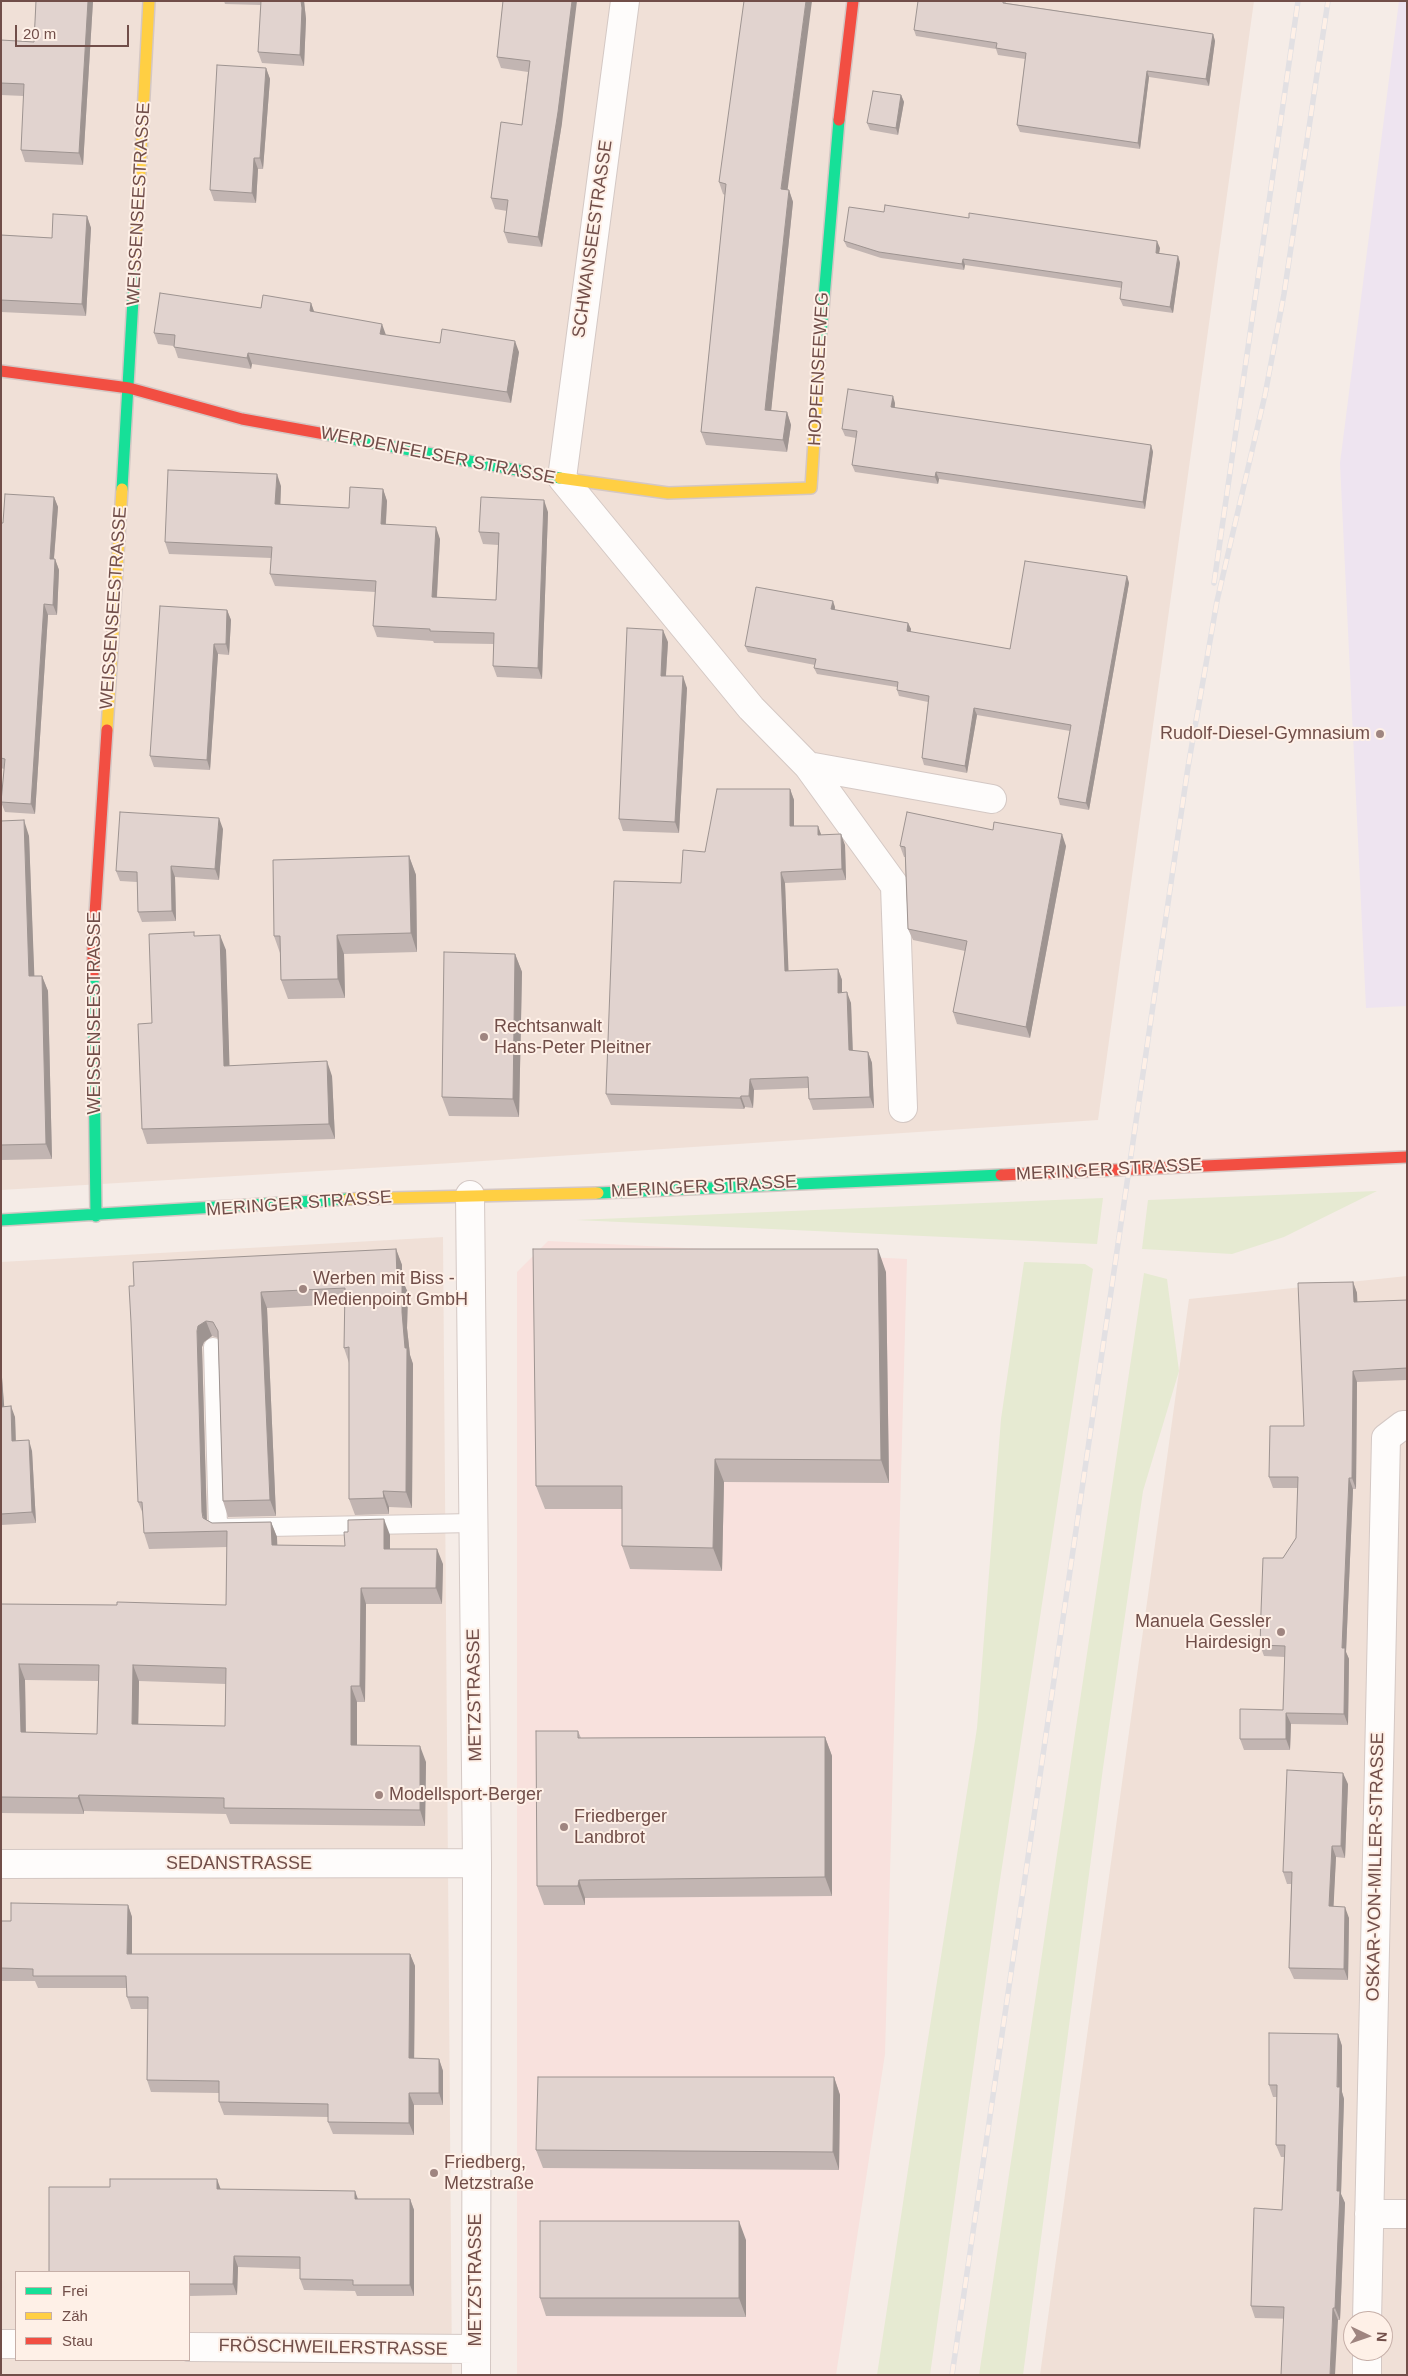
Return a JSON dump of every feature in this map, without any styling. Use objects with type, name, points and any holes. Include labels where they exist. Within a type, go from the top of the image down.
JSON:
[{"type":"street","name":"WEISSENSEESTRASSE","points":[[96,1216],[92,944],[129,388],[149,1]]},
{"type":"street","name":"SCHWANSEESTRASSE","points":[[562,478],[625,1]]},
{"type":"street","name":"HOPFENSEEWEG","points":[[562,478],[668,493],[811,488],[825,276],[843,75],[853,1]]},
{"type":"street","name":"WERDENFELSER STRASSE","points":[[1,372],[129,388],[242,419],[562,478],[751,708],[808,766],[895,886],[903,1108]]},
{"type":"street","points":[[808,766],[992,799]]},
{"type":"street","name":"MERINGER STRASSE","points":[[1,1220],[96,1216],[368,1198],[590,1193],[1407,1156]]},
{"type":"street","name":"METZSTRASSE","points":[[470,1195],[477,1863],[476,2362]]},
{"type":"street","name":"OSKAR-VON-MILLER-STRASSE","points":[[1367,2311],[1386,1438],[1403,1425],[1407,1425]]},
{"type":"street","name":"SEDANSTRASSE","points":[[1,1864],[477,1863]]},
{"type":"street","points":[[1369,2214],[1407,2214]]},
{"type":"street","points":[[1,2344],[15,2344]]},
{"type":"street","name":"FRÖSCHWEILERSTRASSE","points":[[190,2347],[476,2362]]},
{"type":"street","points":[[1366,2375],[1367,2361]]},
{"type":"lane","points":[[213,1347],[218,1528],[474,1523]]},
{"type":"shaded area","points":[[1,1],[1254,1],[1098,1120],[453,1163],[1,1190]]},
{"type":"shaded area","name":"Rudolf-Diesel-Gymnasium","points":[[1399,1],[1407,1],[1407,1006],[1366,1008],[1340,463]]},
{"type":"shaded area","points":[[443,1237],[452,2375],[1,2375],[1,1262]]},
{"type":"shaded area","points":[[548,1241],[907,1259],[885,2054],[836,2375],[517,2375],[517,1272]]},
{"type":"shaded area","points":[[1407,1276],[1407,2375],[1040,2375],[1189,1299]]},
{"type":"green space","points":[[1377,1191],[1284,1237],[1232,1254],[1142,1249],[1148,1200]]},
{"type":"green space","points":[[1103,1198],[1097,1244],[576,1220]]},
{"type":"green space","points":[[1024,1262],[1085,1264],[1093,1269],[996,1906],[930,2375],[877,2375],[977,1728],[1001,1419]]},
{"type":"green space","points":[[1144,1273],[1167,1279],[1179,1371],[1143,1491],[1103,1768],[1023,2375],[979,2375]]},
{"type":"building","points":[[36,1],[88,1],[79,153],[21,150],[24,84],[1,83],[1,40],[34,42]]},
{"type":"building","points":[[261,1],[301,1],[300,55],[258,52]]},
{"type":"building","points":[[503,1],[572,1],[558,112],[538,237],[504,232],[508,200],[491,198],[501,122],[522,125],[530,61],[497,57]]},
{"type":"building","points":[[744,1],[806,1],[781,189],[789,190],[765,410],[787,412],[783,440],[701,432],[726,184],[719,182]]},
{"type":"building","points":[[918,1],[1003,1],[1003,3],[1213,34],[1206,79],[1147,71],[1138,143],[1017,125],[1026,53],[996,48],[997,43],[914,30]]},
{"type":"building","points":[[217,65],[266,68],[260,158],[254,158],[252,193],[210,190]]},
{"type":"building","points":[[873,91],[901,95],[896,128],[867,123]]},
{"type":"building","points":[[885,205],[969,218],[969,213],[1157,241],[1156,253],[1178,256],[1170,307],[1120,299],[1122,282],[963,259],[962,264],[879,252],[844,241],[849,207],[884,212]]},
{"type":"building","points":[[53,214],[87,216],[82,304],[1,300],[1,235],[52,238]]},
{"type":"building","points":[[160,293],[261,308],[263,295],[311,303],[310,311],[382,324],[380,334],[440,343],[442,329],[515,341],[507,392],[248,353],[247,358],[174,347],[175,335],[154,333]]},
{"type":"building","points":[[848,389],[893,396],[891,407],[1151,445],[1143,502],[936,472],[935,477],[852,465],[857,431],[842,429]]},
{"type":"building","points":[[168,470],[277,474],[275,504],[349,508],[350,487],[383,489],[381,524],[436,527],[432,597],[496,600],[499,533],[479,532],[481,497],[544,500],[538,668],[493,666],[494,633],[430,631],[430,629],[373,626],[376,581],[270,574],[272,547],[165,542]]},
{"type":"building","points":[[5,494],[54,497],[50,559],[55,559],[53,605],[44,604],[31,804],[1,802],[5,759],[1,758],[1,523],[3,523]]},
{"type":"building","points":[[1025,561],[1127,576],[1086,803],[1058,798],[1071,725],[974,708],[965,766],[922,758],[929,696],[897,690],[898,682],[814,668],[816,659],[745,646],[756,587],[833,601],[831,609],[908,623],[907,631],[1010,649]]},
{"type":"building","points":[[160,606],[227,610],[226,644],[214,644],[207,760],[150,756]]},
{"type":"building","points":[[627,628],[663,630],[661,676],[683,676],[675,822],[619,819]]},
{"type":"building","points":[[717,789],[790,789],[790,826],[818,826],[818,835],[841,834],[842,869],[781,872],[785,971],[838,969],[838,993],[847,992],[849,1050],[868,1052],[870,1097],[809,1099],[808,1077],[750,1079],[749,1096],[741,1096],[740,1098],[606,1094],[614,881],[681,883],[683,850],[705,852]]},
{"type":"building","points":[[120,812],[219,818],[215,869],[171,866],[172,911],[138,912],[137,872],[116,871]]},
{"type":"building","points":[[907,812],[993,830],[994,822],[1062,834],[1026,1027],[953,1012],[967,941],[908,929],[905,847],[900,846]]},
{"type":"building","points":[[24,820],[29,976],[42,976],[46,1144],[1,1145],[1,821]]},
{"type":"building","points":[[409,856],[411,933],[337,935],[338,979],[281,980],[280,936],[274,936],[273,860]]},
{"type":"building","points":[[194,932],[194,936],[220,935],[224,1066],[327,1061],[329,1124],[142,1129],[138,1024],[152,1023],[149,934]]},
{"type":"building","points":[[444,952],[515,954],[513,1099],[442,1097]]},
{"type":"building","points":[[396,1249],[397,1277],[402,1277],[402,1312],[405,1348],[407,1348],[406,1492],[383,1491],[384,1498],[349,1499],[349,1347],[344,1348],[345,1288],[261,1292],[270,1500],[223,1501],[218,1331],[213,1322],[206,1321],[198,1326],[197,1331],[202,1512],[203,1518],[212,1523],[271,1522],[272,1545],[345,1546],[344,1532],[348,1532],[348,1520],[384,1519],[384,1549],[437,1549],[436,1588],[361,1588],[360,1686],[351,1686],[351,1745],[420,1746],[420,1810],[224,1808],[224,1798],[79,1795],[78,1798],[1,1797],[1,1604],[117,1605],[117,1602],[226,1605],[227,1531],[144,1533],[142,1502],[138,1502],[129,1286],[134,1286],[133,1262]],"holes":[[[19,1664],[99,1665],[97,1734],[21,1732]],[[133,1665],[226,1668],[225,1726],[132,1724]]]},
{"type":"building","points":[[533,1249],[878,1249],[881,1460],[715,1459],[713,1548],[622,1546],[622,1486],[536,1486]]},
{"type":"building","points":[[1353,1282],[1354,1302],[1407,1300],[1407,1368],[1353,1371],[1352,1478],[1349,1478],[1342,1648],[1345,1648],[1344,1714],[1286,1713],[1286,1739],[1240,1739],[1240,1709],[1283,1710],[1285,1646],[1260,1645],[1261,1612],[1263,1558],[1283,1558],[1296,1538],[1298,1477],[1269,1477],[1270,1426],[1304,1426],[1298,1283]]},
{"type":"building","points":[[11,1406],[12,1441],[29,1440],[32,1512],[1,1514],[1,1407]]},
{"type":"building","points":[[536,1731],[578,1731],[578,1738],[825,1737],[825,1877],[579,1880],[578,1886],[537,1886]]},
{"type":"building","points":[[1287,1770],[1343,1773],[1341,1846],[1332,1846],[1329,1906],[1345,1907],[1344,1969],[1289,1968],[1292,1872],[1283,1872]]},
{"type":"building","points":[[11,1903],[128,1905],[127,1954],[410,1954],[409,2058],[439,2059],[439,2093],[409,2093],[409,2123],[328,2122],[328,2104],[219,2102],[219,2081],[147,2080],[148,1997],[127,1997],[126,1976],[33,1976],[33,1969],[1,1968],[1,1921],[11,1921]]},
{"type":"building","points":[[1269,2033],[1338,2034],[1337,2087],[1340,2087],[1337,2191],[1340,2191],[1330,2375],[1281,2375],[1284,2307],[1251,2306],[1254,2208],[1282,2210],[1285,2145],[1276,2145],[1277,2085],[1269,2085]]},
{"type":"building","points":[[538,2077],[834,2077],[833,2152],[536,2150]]},
{"type":"building","points":[[110,2179],[217,2179],[217,2189],[355,2191],[355,2199],[410,2199],[410,2285],[353,2285],[353,2280],[300,2279],[300,2257],[234,2256],[233,2284],[190,2284],[190,2271],[49,2271],[49,2187],[110,2187]]},
{"type":"building","points":[[540,2221],[739,2221],[739,2298],[540,2298]]},
{"type":"railway","points":[[1214,583],[1298,1]]},
{"type":"railway","points":[[952,2375],[1188,767],[1217,601],[1265,395],[1284,294],[1328,1]]},
{"type":"traffic: fast","points":[[820,345],[839,120]]},
{"type":"traffic: fast","points":[[122,489],[135,265]]},
{"type":"traffic: fast","points":[[325,434],[560,478]]},
{"type":"traffic: fast","points":[[93,975],[96,1216]]},
{"type":"traffic: fast","points":[[598,1193],[1001,1175]]},
{"type":"traffic: fast","points":[[1,1220],[348,1199]]},
{"type":"traffic: slow","points":[[135,265],[149,1]]},
{"type":"traffic: slow","points":[[560,478],[668,493],[811,488],[820,345]]},
{"type":"traffic: slow","points":[[107,730],[122,489]]},
{"type":"traffic: slow","points":[[348,1199],[598,1193]]},
{"type":"traffic: jam","points":[[839,120],[853,1]]},
{"type":"traffic: jam","points":[[1,371],[129,388],[242,419],[325,434]]},
{"type":"traffic: jam","points":[[93,975],[93,944],[107,730]]},
{"type":"traffic: jam","points":[[1001,1175],[1407,1157]]},
{"type":"place","name":"Rudolf-Diesel-Gymnasium","points":[[1380,734]]},
{"type":"place","name":"Rechtsanwalt Hans-Peter Pleitner","points":[[484,1037]]},
{"type":"place","name":"Werben mit Biss - Medienpoint GmbH","points":[[303,1289]]},
{"type":"place","name":"Manuela Gessler Hairdesign","points":[[1281,1632]]},
{"type":"place","name":"Modellsport-Berger","points":[[379,1795]]},
{"type":"place","name":"Friedberger Landbrot","points":[[564,1827]]},
{"type":"place","name":"Friedberg, Metzstraße","points":[[434,2173]]}]
